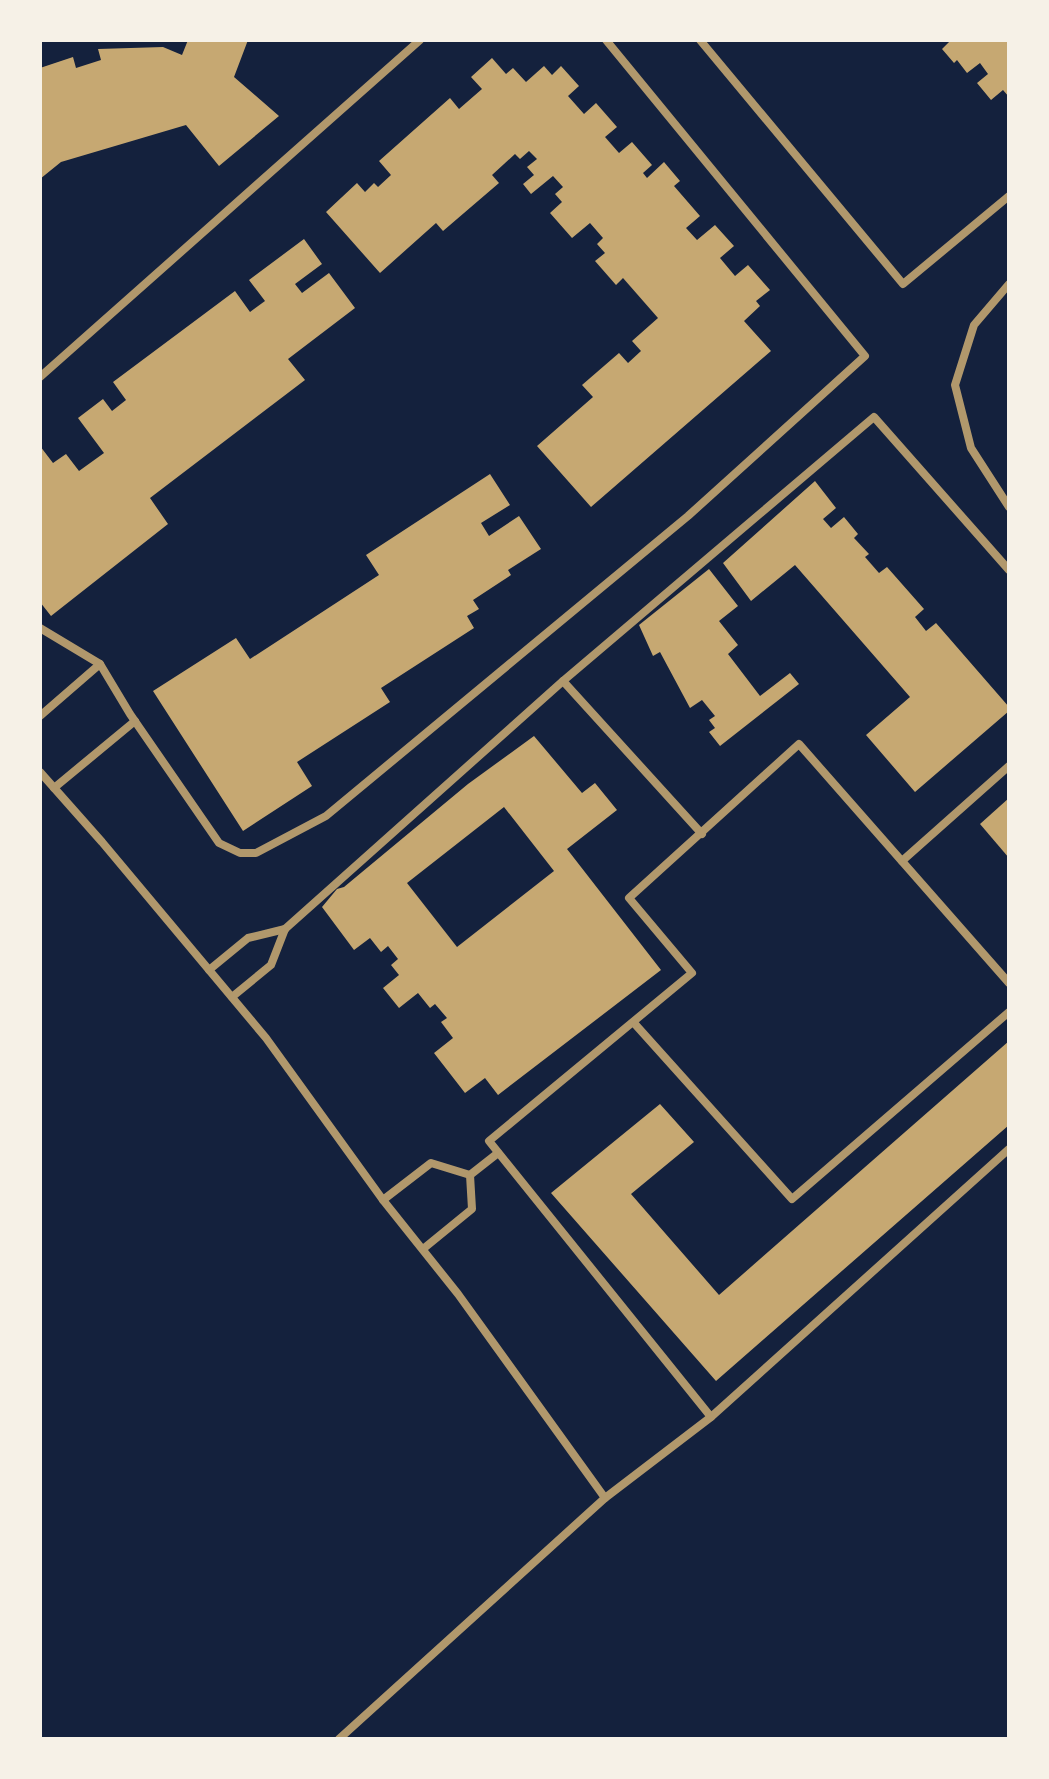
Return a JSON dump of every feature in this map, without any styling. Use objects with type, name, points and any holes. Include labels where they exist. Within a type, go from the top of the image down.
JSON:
[{"type":"street","points":[[40,377],[420,40]]},
{"type":"street","points":[[40,628],[100,664],[135,721],[219,843],[240,853],[256,853],[326,816],[688,516],[865,356],[606,40]]},
{"type":"street","points":[[700,40],[903,284],[1009,196]]},
{"type":"street","points":[[1009,284],[974,325],[955,385],[971,448],[1009,507]]},
{"type":"street","points":[[232,997],[271,965],[285,929],[563,681],[874,417],[1009,570]]},
{"type":"street","points":[[40,716],[100,664]]},
{"type":"street","points":[[563,681],[702,834]]},
{"type":"street","points":[[54,788],[135,721]]},
{"type":"street","points":[[711,1417],[489,1141],[692,973],[629,898],[799,744],[1009,983]]},
{"type":"street","points":[[902,861],[1009,766]]},
{"type":"street","points":[[40,772],[266,1038],[383,1200],[458,1294],[605,1498]]},
{"type":"street","points":[[209,970],[248,938],[285,929]]},
{"type":"street","points":[[634,1023],[792,1199],[1009,1012]]},
{"type":"street","points":[[339,1739],[605,1498],[711,1417],[1009,1149]]},
{"type":"street","points":[[470,1175],[498,1153]]},
{"type":"street","points":[[383,1200],[431,1163],[470,1175]]},
{"type":"street","points":[[423,1249],[472,1209],[470,1175]]},
{"type":"building","points":[[188,40],[248,40],[234,77],[279,116],[219,166],[186,125],[61,162],[40,179],[40,68],[73,57],[76,68],[101,60],[98,49],[163,47],[182,55]]},
{"type":"building","points":[[951,40],[1009,40],[1009,97],[1003,90],[991,100],[977,83],[988,74],[980,63],[967,73],[957,60],[954,63],[942,49]]},
{"type":"building","points":[[492,58],[506,74],[513,68],[526,82],[544,66],[552,75],[561,66],[579,86],[568,96],[584,114],[596,103],[617,127],[605,137],[619,153],[632,142],[652,165],[643,173],[647,178],[664,162],[680,181],[674,186],[700,216],[686,228],[697,240],[715,225],[734,246],[720,258],[735,276],[748,265],[770,290],[756,301],[760,306],[744,321],[771,351],[591,507],[537,446],[593,397],[582,385],[619,353],[628,363],[641,351],[632,341],[658,318],[623,278],[616,285],[595,261],[605,253],[597,244],[603,238],[590,223],[572,238],[550,213],[562,202],[555,194],[563,187],[553,176],[531,194],[523,184],[534,175],[527,167],[537,159],[529,151],[520,159],[515,154],[492,175],[499,183],[443,231],[436,223],[380,273],[326,212],[357,183],[365,192],[374,183],[378,187],[391,175],[379,161],[450,98],[459,109],[482,89],[471,77]]},
{"type":"building","points":[[304,239],[322,264],[295,284],[302,293],[329,273],[355,308],[288,359],[305,380],[150,498],[168,524],[51,616],[40,602],[40,446],[53,463],[66,454],[79,471],[104,453],[78,418],[103,399],[112,411],[126,400],[113,382],[235,291],[250,312],[265,301],[249,280]]},
{"type":"building","points":[[490,474],[510,505],[481,523],[489,536],[519,516],[541,549],[508,570],[511,575],[473,600],[479,609],[467,616],[474,628],[381,688],[390,702],[297,762],[312,786],[243,831],[153,691],[236,638],[250,659],[379,575],[366,555]]},
{"type":"building","points":[[815,481],[836,508],[823,519],[831,528],[844,517],[858,534],[854,538],[869,554],[865,557],[879,573],[887,567],[924,609],[915,617],[926,631],[936,623],[1009,707],[1009,711],[915,792],[866,735],[910,697],[795,565],[751,601],[723,563]]},
{"type":"building","points":[[709,569],[738,606],[719,621],[738,645],[728,654],[760,696],[790,673],[799,684],[720,746],[709,732],[715,728],[709,720],[715,716],[702,700],[690,708],[660,652],[653,656],[639,625]]},
{"type":"building","points":[[534,736],[582,793],[595,783],[617,810],[567,849],[661,970],[498,1095],[485,1078],[465,1093],[434,1053],[453,1038],[441,1022],[447,1018],[435,1004],[430,1008],[418,993],[399,1008],[383,988],[399,975],[391,965],[398,959],[388,946],[381,952],[370,938],[354,950],[322,907],[337,889],[344,887],[468,784]],"holes":[[[504,807],[554,871],[457,947],[407,883]]]},
{"type":"building","points":[[1009,798],[1009,858],[980,824]]},
{"type":"building","points":[[1009,1041],[1009,1125],[716,1381],[551,1193],[660,1104],[694,1142],[631,1194],[719,1295]]}]
